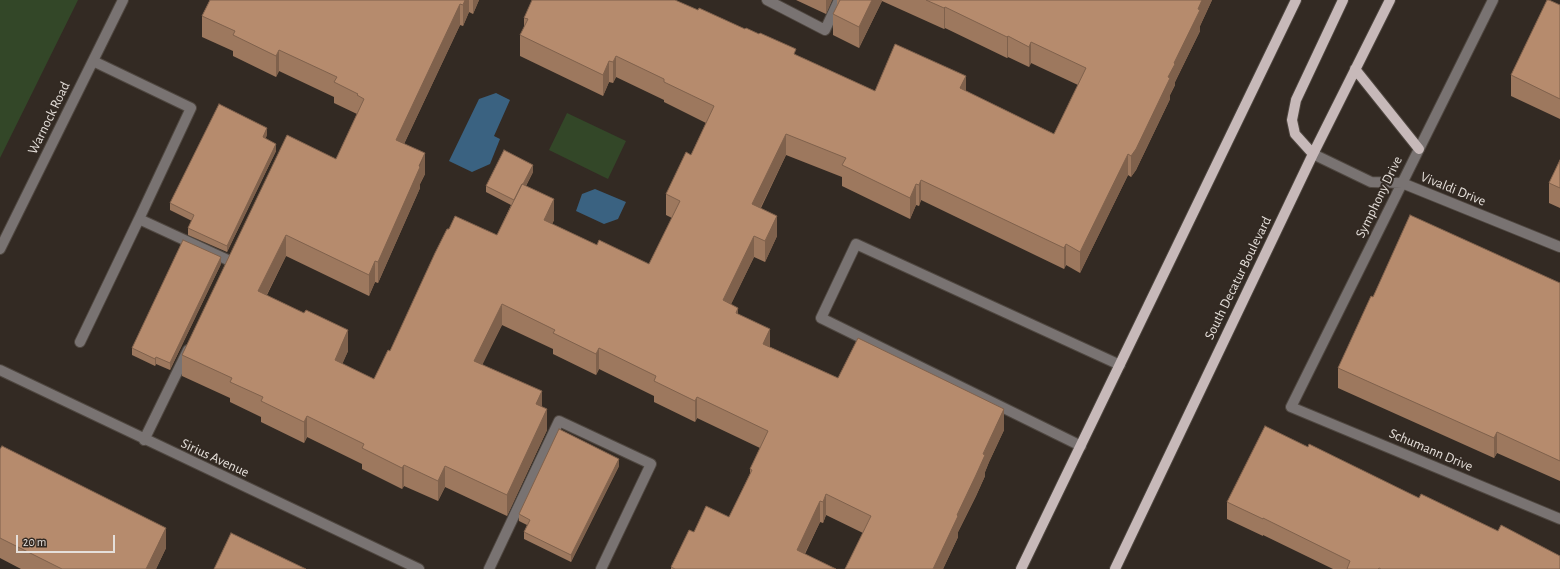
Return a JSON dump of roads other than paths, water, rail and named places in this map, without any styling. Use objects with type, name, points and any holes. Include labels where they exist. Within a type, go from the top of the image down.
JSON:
[{"type":"main road","points":[[1021,569],[1296,0]]},
{"type":"main road","points":[[1313,154],[1295,134],[1292,120],[1296,100],[1343,0]]},
{"type":"main road","name":"South Decatur Boulevard","points":[[1115,569],[1313,154],[1390,0]]},
{"type":"main road","points":[[1355,69],[1419,149]]},
{"type":"street","name":"Warnock Road","points":[[0,249],[123,0]]},
{"type":"street","points":[[767,0],[825,30],[840,0]]},
{"type":"street","name":"Symphony Drive","points":[[1291,406],[1493,0]]},
{"type":"street","points":[[80,342],[191,108],[93,61]]},
{"type":"street","name":"Vivaldi Drive","points":[[1313,154],[1372,182],[1402,183],[1560,247]]},
{"type":"street","points":[[139,219],[230,261]]},
{"type":"street","points":[[1081,446],[820,318],[856,244],[1120,365]]},
{"type":"street","points":[[144,440],[192,339]]},
{"type":"street","name":"Sirius Avenue","points":[[0,370],[144,440],[419,569]]},
{"type":"street","name":"Schumann Drive","points":[[1291,406],[1560,519]]},
{"type":"street","points":[[489,569],[559,420],[651,464],[601,569]]},
{"type":"water","points":[[496,93],[510,100],[494,136],[500,139],[490,164],[472,172],[449,161],[479,99]]},
{"type":"water","points":[[595,189],[626,202],[618,219],[604,224],[576,211],[582,194]]}]
